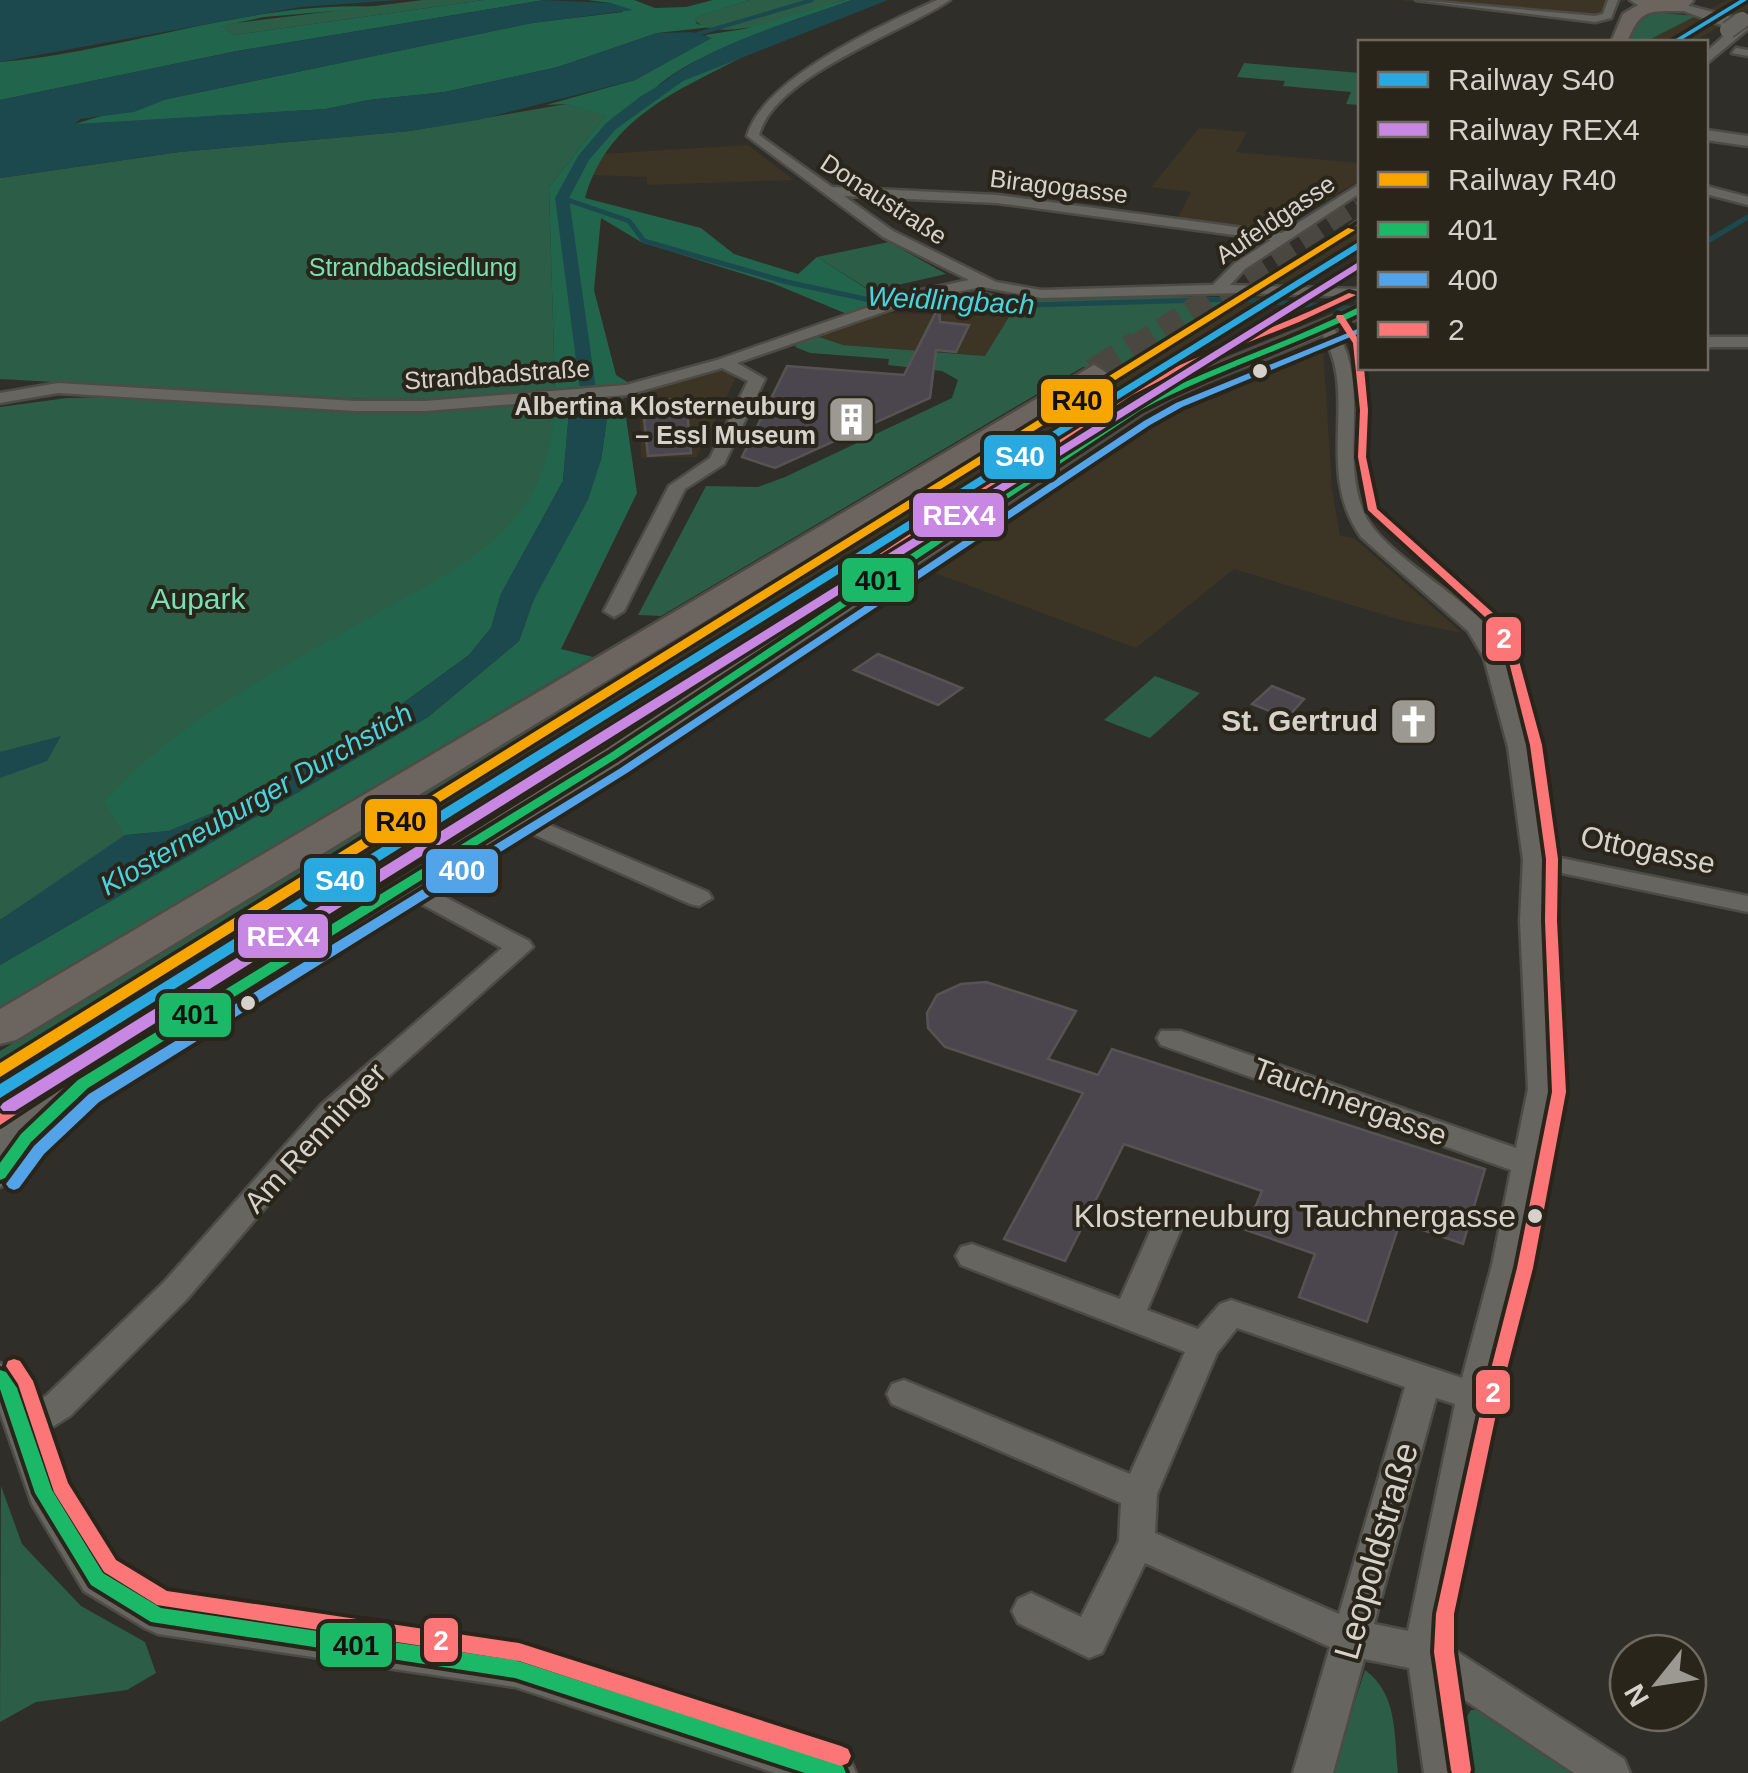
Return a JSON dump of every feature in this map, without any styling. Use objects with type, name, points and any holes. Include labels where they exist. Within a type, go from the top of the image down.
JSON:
[{"type":"main road","points":[[1620,40],[1629,18],[1644,2],[1704,0]]},
{"type":"main road","points":[[1684,2],[1741,30],[1708,59]]},
{"type":"main road","points":[[1708,45],[1745,18]]},
{"type":"main road","points":[[1708,70],[1744,48]]},
{"type":"main road","points":[[1708,135],[1748,140]]},
{"type":"main road","points":[[0,1029],[1094,374]]},
{"type":"street","name":"Donaustraße","points":[[946,0],[828,60],[755,123],[753,136],[800,172],[834,191],[888,234],[982,282],[1041,294],[1217,290],[1358,293]]},
{"type":"street","points":[[1421,0],[1600,21],[1607,16],[1613,0]]},
{"type":"street","name":"Biragogasse","points":[[834,191],[997,199],[1284,236]]},
{"type":"street","points":[[1708,191],[1748,201]]},
{"type":"street","name":"Aufeldgasse","points":[[1217,290],[1240,266],[1284,236],[1358,198]]},
{"type":"street","name":"Strandbadstraße","points":[[0,384],[22,392],[58,388],[356,406],[425,406],[627,390],[722,364],[916,295],[982,282]]},
{"type":"street","points":[[0,1141],[83,1084],[613,756],[1138,408],[1240,359],[1356,314]]},
{"type":"street","name":"Leopoldstraße","points":[[1326,328],[1340,346],[1347,410],[1344,457],[1356,518],[1368,533],[1476,627],[1495,658],[1519,747],[1535,860],[1533,920],[1542,1088],[1530,1165],[1474,1396],[1428,1612],[1426,1653],[1444,1773]]},
{"type":"street","points":[[1708,342],[1748,342]]},
{"type":"street","points":[[614,611],[678,486],[718,460],[757,379],[722,364]]},
{"type":"street","points":[[0,398],[22,392]]},
{"type":"street","points":[[514,817],[698,898]]},
{"type":"street","name":"Ottogasse","points":[[1535,860],[1748,904]]},
{"type":"street","name":"Am Renninger","points":[[24,1427],[58,1406],[176,1290],[331,1112],[520,948],[406,884]]},
{"type":"street","name":"Tauchnergasse","points":[[1171,1038],[1530,1165]]},
{"type":"street","points":[[0,1174],[26,1138],[83,1084]]},
{"type":"street","points":[[1129,1316],[1169,1222]]},
{"type":"street","points":[[972,1256],[1204,1344]]},
{"type":"street","points":[[1031,1611],[1088,1640],[1137,1542],[1138,1494],[1204,1344],[1231,1313],[1474,1396]]},
{"type":"street","points":[[0,1377],[10,1388],[44,1493],[97,1579],[158,1616],[515,1669],[836,1773]]},
{"type":"street","name":"Leopoldstraße","points":[[1312,1773],[1424,1380]]},
{"type":"street","points":[[904,1394],[1138,1494]]},
{"type":"street","points":[[1137,1542],[1352,1638],[1426,1653],[1610,1773]]},
{"type":"shaded area","points":[[1399,0],[1626,0],[1591,21]]},
{"type":"shaded area","points":[[1727,0],[1748,0],[1748,9],[1697,40],[1649,40]]},
{"type":"shaded area","points":[[1199,128],[1247,132],[1236,152],[1358,163],[1358,181],[1276,231],[1178,218],[1191,192],[1151,187]]},
{"type":"shaded area","points":[[748,145],[794,180],[647,185],[647,177],[591,175],[602,154]]},
{"type":"shaded area","points":[[1358,226],[1358,251],[1305,285],[1272,283]]},
{"type":"shaded area","points":[[1256,292],[1290,295],[0,1104],[0,1066]]},
{"type":"shaded area","points":[[882,313],[1011,316],[986,356],[843,345],[816,336]]},
{"type":"shaded area","points":[[1315,344],[1323,346],[1332,488],[1340,536],[1354,538],[1462,633],[1404,621],[1234,569],[1136,648],[922,568],[1108,441],[1186,394]]},
{"type":"shaded area","points":[[724,368],[737,375],[697,457],[641,458],[640,394]]},
{"type":"green space","points":[[423,0],[484,0],[235,35],[219,25]]},
{"type":"green space","points":[[484,0],[544,0],[237,51],[0,100],[0,62],[285,11],[381,7],[264,17],[221,26],[235,35]]},
{"type":"green space","points":[[587,0],[634,0],[655,8],[686,7],[713,0],[750,0],[694,18],[697,24],[712,27],[657,33],[558,67],[445,92],[326,109],[74,125],[167,99],[532,23],[623,12],[611,3]]},
{"type":"green space","points":[[750,0],[845,0],[742,29],[705,27],[693,18]]},
{"type":"green space","points":[[852,0],[745,38],[668,78],[652,92],[761,47],[679,90],[632,123],[597,168],[585,198],[701,228],[734,254],[798,274],[817,257],[884,300],[847,314],[772,283],[641,242],[601,218],[594,290],[616,375],[629,383],[555,389],[549,187],[606,115],[566,104],[546,105],[635,80],[710,38],[705,35],[744,29]]},
{"type":"green space","points":[[1652,12],[1696,16],[1649,40],[1630,40],[1636,25]]},
{"type":"green space","points":[[1244,63],[1358,73],[1358,105],[1346,104],[1351,92],[1237,77]]},
{"type":"green space","name":"Strandbadsiedlung","points":[[566,104],[607,114],[549,187],[555,389],[416,402],[0,379],[0,178],[179,152],[409,131]]},
{"type":"green space","points":[[889,242],[946,274],[871,291],[817,257]]},
{"type":"green space","points":[[983,291],[1005,297],[1248,297],[0,1066],[0,1051],[1108,374],[1083,367],[661,616],[638,615],[706,486],[758,487],[785,477],[952,398],[958,380],[942,371],[888,365],[889,359],[810,353],[795,347],[798,342],[816,336],[843,345],[985,356],[1012,312],[892,308],[937,296]]},
{"type":"green space","name":"Aupark","points":[[115,397],[365,412],[570,401],[501,594],[0,920],[0,407],[67,398]]},
{"type":"green space","points":[[623,397],[637,493],[561,649],[593,657],[0,1008],[0,965],[428,717],[519,641],[533,601],[601,460],[610,398]]},
{"type":"green space","points":[[570,401],[563,481],[501,594],[491,628],[469,655],[377,722],[227,807],[169,831],[125,835],[104,801],[165,745],[267,676],[457,567],[502,532],[526,503],[542,472],[557,402]]},
{"type":"green space","points":[[1155,676],[1200,693],[1150,738],[1104,720]]},
{"type":"green space","points":[[1,1486],[22,1544],[81,1606],[145,1642],[156,1673],[127,1690],[36,1702],[0,1722]]},
{"type":"green space","points":[[1365,1670],[1384,1691],[1389,1703],[1398,1773],[1332,1773]]},
{"type":"green space","points":[[1471,1710],[1486,1710],[1576,1773],[1473,1773],[1466,1718]]},
{"type":"water","points":[[0,0],[399,0],[301,7],[0,62]]},
{"type":"water","points":[[544,0],[611,3],[633,10],[533,23],[167,99],[134,112],[80,119],[75,124],[326,109],[445,92],[558,67],[657,33],[691,32],[712,38],[635,80],[478,120],[409,131],[179,152],[0,178],[0,100],[237,51]]},
{"type":"water","points":[[852,0],[888,0],[650,94],[692,63],[718,50]]},
{"type":"water","points":[[610,398],[601,460],[588,500],[533,601],[519,641],[428,717],[0,965],[0,920],[125,835],[169,831],[227,807],[377,722],[469,655],[491,628],[501,594],[563,481],[570,401]]},
{"type":"water","points":[[61,736],[47,761],[0,778],[0,752]]},
{"type":"building","name":"Albertina Klosterneuburg – Essl Museum","points":[[939,306],[940,322],[969,325],[956,352],[936,350],[930,398],[775,468],[742,457],[787,366],[904,375]]},
{"type":"building","points":[[686,399],[691,453],[648,456],[642,400]]},
{"type":"building","points":[[878,654],[962,688],[938,705],[854,670]]},
{"type":"building","points":[[1272,686],[1304,699],[1287,718],[1252,704]]},
{"type":"building","points":[[986,982],[1076,1011],[1048,1059],[1098,1075],[1112,1049],[1485,1169],[1463,1244],[1400,1222],[1367,1322],[1299,1297],[1315,1254],[1246,1230],[1262,1191],[1124,1144],[1065,1261],[1004,1239],[1083,1093],[945,1047],[928,1028],[927,1013],[937,995],[961,984]]},
{"type":"waterway","points":[[694,35],[812,0]]},
{"type":"waterway","name":"Klosterneuburger Durchstich","points":[[592,425],[562,198],[583,159],[611,126],[645,99],[684,76]]},
{"type":"waterway","name":"Weidlingbach","points":[[562,198],[629,221],[644,241],[787,282],[879,302],[997,306],[1236,299],[1358,309]]},
{"type":"waterway","name":"Weidlingbach","points":[[1708,241],[1748,217]]},
{"type":"tunnel","points":[[1134,347],[1357,203]]},
{"type":"tunnel","points":[[1094,373],[1138,345]]},
{"type":"railway","points":[[1283,271],[1358,221]]},
{"type":"rail line","name":"S40","points":[[1677,40],[1744,0]]},
{"type":"rail line","name":"R40","points":[[0,1071],[1351,230]]},
{"type":"rail line","name":"S40","points":[[0,1092],[1358,246]]},
{"type":"rail line","name":"REX4","points":[[9,1107],[1358,266]]},
{"type":"transit line","name":"2","points":[[0,1120],[74,1069],[604,741],[1129,393],[1352,295]]},
{"type":"transit line","name":"401","points":[[0,1174],[26,1138],[83,1084],[613,756],[1138,408],[1358,311]]},
{"type":"transit line","name":"2","points":[[1340,317],[1357,343],[1358,353]]},
{"type":"transit line","name":"400","points":[[14,1184],[39,1150],[94,1098],[623,771],[1147,423],[1179,405],[1358,331]]},
{"type":"transit line","name":"2","points":[[1360,370],[1364,410],[1362,457],[1373,510],[1489,615],[1511,650],[1536,745],[1552,859],[1559,1092],[1525,1268],[1491,1400],[1445,1614],[1444,1652],[1461,1770]]},
{"type":"transit line","name":"2","points":[[14,1366],[25,1381],[60,1486],[110,1566],[164,1599],[519,1652],[841,1756]]},
{"type":"transit line","name":"401","points":[[0,1377],[9,1388],[44,1493],[97,1579],[158,1616],[515,1669],[836,1773]]},
{"type":"place","name":"Albertina Klosterneuburg – Essl Museum","points":[[851,420]]},
{"type":"place","name":"St. Gertrud","points":[[1413,721]]},
{"type":"place","name":"Klosterneuburg Tauchnergasse","points":[[1535,1216]]}]
